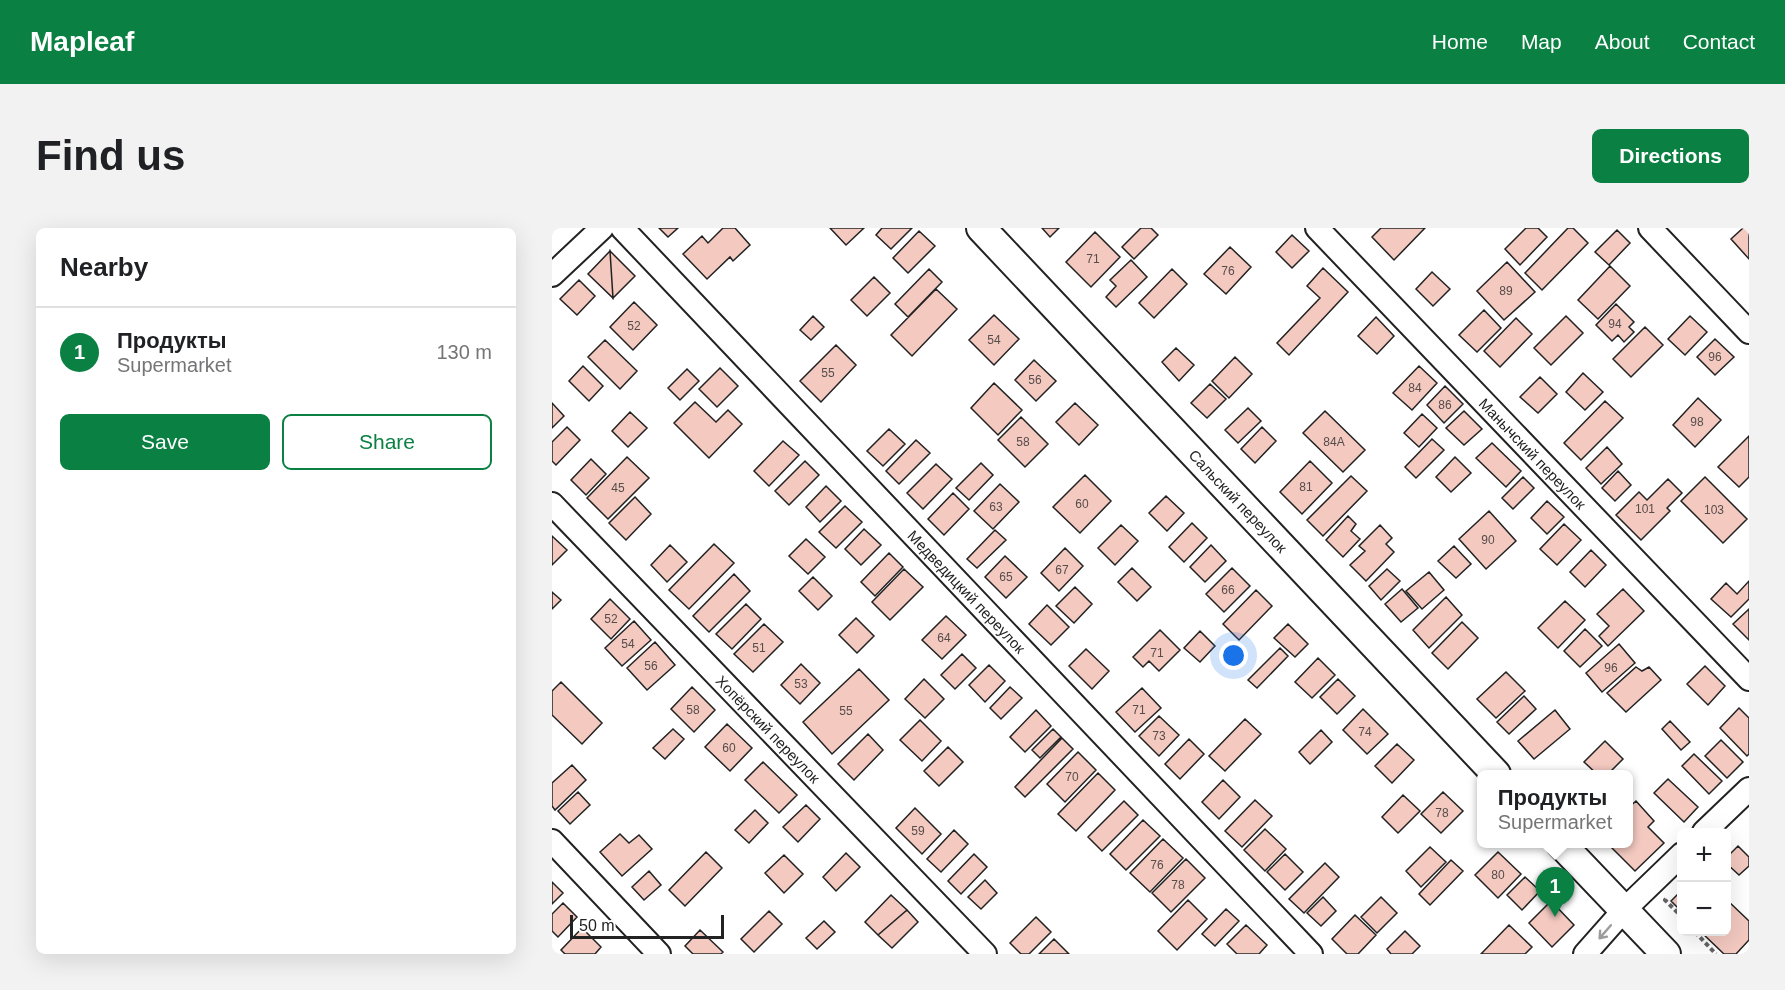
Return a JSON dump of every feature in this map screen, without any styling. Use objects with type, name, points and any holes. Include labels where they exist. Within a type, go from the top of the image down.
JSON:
[{"type":"main road","name":"Сальский переулок","points":[[981,228],[1492,770]]},
{"type":"main road","points":[[1566,848],[1666,954]]},
{"type":"street","points":[[552,275],[602,228]]},
{"type":"street","name":"Медведицкий переулок","points":[[622,228],[1311,954]]},
{"type":"street","name":"Манычский переулок","points":[[1317,228],[1749,679]]},
{"type":"street","points":[[1650,228],[1749,332]]},
{"type":"street","name":"Хопёрский переулок","points":[[552,504],[985,954]]},
{"type":"street","points":[[1708,828],[1749,789]]},
{"type":"street","points":[[552,841],[659,954]]},
{"type":"street","points":[[1585,954],[1624,910],[1677,859]]},
{"type":"path","points":[[1673,892],[1665,900],[1677,912]]},
{"type":"path","points":[[1699,936],[1716,954]]},
{"type":"building","points":[[659,228],[678,228],[668,237]]},
{"type":"building","points":[[723,228],[735,228],[750,245],[733,261],[730,257],[707,279],[683,254],[702,236],[708,243]]},
{"type":"building","points":[[830,228],[864,228],[846,245]]},
{"type":"building","points":[[882,228],[912,228],[891,249],[876,235]]},
{"type":"building","points":[[1042,228],[1059,228],[1050,237]]},
{"type":"building","points":[[1141,228],[1151,228],[1158,235],[1134,259],[1122,247]]},
{"type":"building","points":[[1381,228],[1425,228],[1394,260],[1372,237]]},
{"type":"building","points":[[1526,228],[1538,228],[1547,237],[1520,265],[1505,249]]},
{"type":"building","points":[[1568,228],[1573,228],[1588,243],[1542,290],[1525,273]]},
{"type":"building","points":[[1743,228],[1749,228],[1749,259],[1731,239]]},
{"type":"building","points":[[1617,230],[1630,243],[1609,265],[1595,252]]},
{"type":"building","points":[[919,231],[935,246],[908,273],[893,258]]},
{"type":"building","points":[[1095,232],[1120,257],[1091,287],[1066,262]]},
{"type":"building","points":[[1292,235],[1309,251],[1292,268],[1276,252]]},
{"type":"building","points":[[1230,247],[1251,267],[1226,294],[1204,274]]},
{"type":"building","points":[[610,251],[635,276],[613,298]]},
{"type":"building","points":[[610,251],[613,298],[588,274]]},
{"type":"building","points":[[1131,260],[1147,277],[1116,307],[1106,297],[1116,286],[1110,280]]},
{"type":"building","points":[[1507,262],[1535,292],[1504,320],[1477,291]]},
{"type":"building","points":[[1610,266],[1630,286],[1598,319],[1578,300]]},
{"type":"building","points":[[1323,268],[1348,292],[1289,355],[1277,343],[1320,298],[1307,286]]},
{"type":"building","points":[[929,269],[942,282],[908,317],[895,304]]},
{"type":"building","points":[[1172,269],[1187,284],[1154,318],[1139,303]]},
{"type":"building","points":[[1432,272],[1450,289],[1433,306],[1416,289]]},
{"type":"building","points":[[874,277],[890,293],[867,316],[851,300]]},
{"type":"building","points":[[579,280],[595,296],[577,315],[560,299]]},
{"type":"building","points":[[936,289],[957,309],[912,356],[891,335]]},
{"type":"building","points":[[634,302],[657,325],[633,350],[610,327]]},
{"type":"building","points":[[1616,304],[1634,322],[1629,327],[1634,332],[1624,342],[1618,335],[1612,341],[1596,325]]},
{"type":"building","points":[[1484,310],[1501,328],[1477,352],[1459,335]]},
{"type":"building","points":[[994,315],[1019,339],[994,365],[969,340]]},
{"type":"building","points":[[813,316],[824,327],[811,340],[800,330]]},
{"type":"building","points":[[1566,316],[1583,333],[1551,365],[1534,348]]},
{"type":"building","points":[[1690,316],[1707,332],[1685,355],[1668,339]]},
{"type":"building","points":[[1376,317],[1394,336],[1377,354],[1358,336]]},
{"type":"building","points":[[1516,318],[1532,334],[1500,367],[1484,351]]},
{"type":"building","points":[[1645,327],[1663,345],[1631,377],[1613,359]]},
{"type":"building","points":[[1715,339],[1734,357],[1715,375],[1697,357]]},
{"type":"building","points":[[605,340],[637,371],[620,389],[588,357]]},
{"type":"building","points":[[836,345],[856,365],[821,402],[800,381]]},
{"type":"building","points":[[1176,348],[1194,365],[1179,381],[1162,362]]},
{"type":"building","points":[[1235,357],[1252,374],[1229,398],[1212,381]]},
{"type":"building","points":[[1034,360],[1056,381],[1036,401],[1015,380]]},
{"type":"building","points":[[583,366],[603,386],[589,401],[569,381]]},
{"type":"building","points":[[1419,366],[1437,383],[1412,410],[1393,393]]},
{"type":"building","points":[[720,368],[738,386],[717,407],[699,389]]},
{"type":"building","points":[[687,369],[699,381],[680,400],[668,388]]},
{"type":"building","points":[[1583,373],[1603,392],[1585,410],[1566,392]]},
{"type":"building","points":[[1540,377],[1557,394],[1538,413],[1520,397]]},
{"type":"building","points":[[994,383],[1022,410],[998,435],[971,408]]},
{"type":"building","points":[[1210,384],[1226,399],[1207,418],[1191,403]]},
{"type":"building","points":[[1445,386],[1463,404],[1444,423],[1427,405]]},
{"type":"building","points":[[1698,398],[1721,420],[1695,447],[1673,425]]},
{"type":"building","points":[[1605,401],[1623,418],[1581,460],[1564,443]]},
{"type":"building","points":[[695,402],[716,422],[728,410],[742,424],[709,458],[674,423]]},
{"type":"building","points":[[552,403],[564,416],[552,428]]},
{"type":"building","points":[[1075,403],[1098,425],[1079,445],[1056,422]]},
{"type":"building","points":[[1248,408],[1261,421],[1238,443],[1225,430]]},
{"type":"building","points":[[1325,411],[1365,450],[1343,472],[1303,433]]},
{"type":"building","points":[[1464,411],[1482,429],[1464,445],[1446,428]]},
{"type":"building","points":[[630,412],[647,428],[628,447],[612,431]]},
{"type":"building","points":[[1422,414],[1437,428],[1419,447],[1404,433]]},
{"type":"building","points":[[1021,417],[1048,444],[1025,467],[998,440]]},
{"type":"building","points":[[567,427],[580,440],[556,465],[552,461],[552,442]]},
{"type":"building","points":[[1262,427],[1276,441],[1255,463],[1241,449]]},
{"type":"building","points":[[889,429],[905,444],[883,466],[867,451]]},
{"type":"building","points":[[1749,436],[1749,477],[1739,487],[1718,467]]},
{"type":"building","points":[[1432,439],[1444,450],[1416,478],[1405,467]]},
{"type":"building","points":[[916,440],[930,453],[899,484],[886,471]]},
{"type":"building","points":[[783,441],[799,455],[769,486],[754,471]]},
{"type":"building","points":[[1492,443],[1521,471],[1506,487],[1476,458]]},
{"type":"building","points":[[1607,447],[1622,464],[1601,484],[1586,468]]},
{"type":"building","points":[[627,457],[649,478],[608,519],[587,498]]},
{"type":"building","points":[[1455,457],[1471,473],[1451,492],[1436,477]]},
{"type":"building","points":[[591,459],[606,474],[586,495],[571,480]]},
{"type":"building","points":[[805,461],[819,475],[789,505],[775,491]]},
{"type":"building","points":[[1310,461],[1332,483],[1302,514],[1280,492]]},
{"type":"building","points":[[981,463],[993,475],[969,500],[956,488]]},
{"type":"building","points":[[936,464],[952,479],[923,509],[907,493]]},
{"type":"building","points":[[1618,471],[1631,485],[1615,501],[1602,488]]},
{"type":"building","points":[[1085,475],[1111,501],[1080,533],[1053,507]]},
{"type":"building","points":[[1351,476],[1367,491],[1323,536],[1307,520]]},
{"type":"building","points":[[1523,477],[1534,488],[1513,509],[1502,498]]},
{"type":"building","points":[[1705,477],[1747,519],[1723,543],[1681,501]]},
{"type":"building","points":[[1668,479],[1682,493],[1667,508],[1670,511],[1641,540],[1616,515],[1639,492],[1647,500]]},
{"type":"building","points":[[1000,484],[1019,502],[993,529],[974,511]]},
{"type":"building","points":[[826,486],[841,501],[820,522],[806,507]]},
{"type":"building","points":[[953,493],[969,509],[944,535],[928,519]]},
{"type":"building","points":[[1166,496],[1184,513],[1167,531],[1149,513]]},
{"type":"building","points":[[635,497],[651,514],[626,540],[609,523]]},
{"type":"building","points":[[1547,501],[1564,517],[1547,534],[1531,518]]},
{"type":"building","points":[[845,506],[862,522],[836,548],[819,532]]},
{"type":"building","points":[[1489,511],[1516,541],[1486,569],[1459,539]]},
{"type":"building","points":[[1348,516],[1356,524],[1351,531],[1360,539],[1343,557],[1326,540]]},
{"type":"building","points":[[1192,523],[1207,538],[1184,562],[1169,547]]},
{"type":"building","points":[[1564,524],[1581,540],[1557,565],[1540,549]]},
{"type":"building","points":[[1121,525],[1138,541],[1115,565],[1098,548]]},
{"type":"building","points":[[1380,525],[1392,538],[1386,544],[1394,552],[1366,581],[1350,565],[1365,551],[1359,546]]},
{"type":"building","points":[[864,529],[881,545],[861,565],[845,549]]},
{"type":"building","points":[[995,530],[1006,540],[977,568],[967,559]]},
{"type":"building","points":[[552,536],[567,550],[552,565]]},
{"type":"building","points":[[806,539],[825,557],[808,574],[789,556]]},
{"type":"building","points":[[714,544],[734,563],[689,609],[669,590]]},
{"type":"building","points":[[670,545],[687,562],[667,582],[651,565]]},
{"type":"building","points":[[1211,545],[1226,561],[1205,582],[1190,567]]},
{"type":"building","points":[[1454,546],[1471,564],[1456,578],[1438,561]]},
{"type":"building","points":[[1065,548],[1083,566],[1059,591],[1041,573]]},
{"type":"building","points":[[1591,550],[1606,565],[1585,587],[1570,572]]},
{"type":"building","points":[[889,553],[903,567],[875,596],[861,582]]},
{"type":"building","points":[[1005,556],[1027,577],[1006,598],[985,577]]},
{"type":"building","points":[[1132,568],[1151,587],[1137,601],[1118,582]]},
{"type":"building","points":[[1232,568],[1250,586],[1224,612],[1206,594]]},
{"type":"building","points":[[904,569],[923,587],[890,620],[872,602]]},
{"type":"building","points":[[1387,569],[1400,581],[1381,600],[1369,586]]},
{"type":"building","points":[[1429,572],[1444,590],[1422,609],[1406,591]]},
{"type":"building","points":[[734,574],[750,591],[709,632],[693,616]]},
{"type":"building","points":[[813,577],[832,596],[818,610],[799,591]]},
{"type":"building","points":[[1749,581],[1749,599],[1731,617],[1711,599],[1726,583],[1737,594]]},
{"type":"building","points":[[1075,587],[1092,604],[1074,623],[1056,606]]},
{"type":"building","points":[[1402,589],[1418,608],[1401,622],[1385,604]]},
{"type":"building","points":[[1623,589],[1644,611],[1608,646],[1599,636],[1609,626],[1597,614]]},
{"type":"building","points":[[1256,590],[1272,606],[1239,640],[1223,624]]},
{"type":"building","points":[[552,592],[561,600],[552,609]]},
{"type":"building","points":[[1446,597],[1462,615],[1429,648],[1413,630]]},
{"type":"building","points":[[610,599],[630,619],[611,639],[591,619]]},
{"type":"building","points":[[1565,601],[1585,620],[1558,648],[1538,628]]},
{"type":"building","points":[[746,604],[761,619],[732,649],[716,634]]},
{"type":"building","points":[[1047,605],[1069,627],[1051,645],[1029,624]]},
{"type":"building","points":[[1749,609],[1749,640],[1733,624]]},
{"type":"building","points":[[946,616],[966,635],[942,659],[922,640]]},
{"type":"building","points":[[856,618],[874,636],[857,653],[839,635]]},
{"type":"building","points":[[634,621],[651,640],[622,666],[605,648]]},
{"type":"building","points":[[1462,622],[1478,638],[1448,669],[1432,653]]},
{"type":"building","points":[[764,624],[783,642],[753,672],[734,654]]},
{"type":"building","points":[[1288,624],[1308,644],[1295,657],[1274,638]]},
{"type":"building","points":[[1585,629],[1602,646],[1580,667],[1564,651]]},
{"type":"building","points":[[1160,630],[1180,650],[1159,671],[1149,661],[1143,667],[1133,657]]},
{"type":"building","points":[[1200,631],[1215,646],[1200,662],[1184,648]]},
{"type":"building","points":[[655,642],[675,665],[647,690],[627,668]]},
{"type":"building","points":[[1619,644],[1635,663],[1602,692],[1586,673]]},
{"type":"building","points":[[1280,648],[1288,656],[1257,688],[1248,680]]},
{"type":"building","points":[[1086,649],[1109,671],[1092,689],[1069,666]]},
{"type":"building","points":[[962,654],[976,668],[955,689],[941,675]]},
{"type":"building","points":[[1318,658],[1335,675],[1312,698],[1295,682]]},
{"type":"building","points":[[801,664],[820,683],[800,704],[781,685]]},
{"type":"building","points":[[989,665],[1005,681],[985,702],[969,685]]},
{"type":"building","points":[[1705,666],[1725,686],[1708,705],[1687,684]]},
{"type":"building","points":[[1636,667],[1642,671],[1649,667],[1661,680],[1626,712],[1607,693]]},
{"type":"building","points":[[859,669],[889,700],[832,754],[803,722]]},
{"type":"building","points":[[1506,672],[1525,691],[1496,718],[1477,699]]},
{"type":"building","points":[[924,679],[944,699],[925,718],[905,699]]},
{"type":"building","points":[[1338,679],[1355,696],[1337,714],[1320,697]]},
{"type":"building","points":[[561,682],[602,723],[582,744],[552,715],[552,691]]},
{"type":"building","points":[[692,687],[715,710],[694,732],[671,709]]},
{"type":"building","points":[[1010,687],[1022,698],[1001,719],[990,708]]},
{"type":"building","points":[[1142,688],[1161,708],[1135,732],[1116,712]]},
{"type":"building","points":[[1524,696],[1536,709],[1509,734],[1497,722]]},
{"type":"building","points":[[1739,708],[1749,718],[1749,754],[1747,756],[1720,728]]},
{"type":"building","points":[[1363,709],[1388,734],[1367,754],[1343,730]]},
{"type":"building","points":[[1036,710],[1051,726],[1025,752],[1010,737]]},
{"type":"building","points":[[1555,710],[1570,729],[1534,759],[1518,741]]},
{"type":"building","points":[[1159,716],[1179,735],[1159,756],[1139,736]]},
{"type":"building","points":[[1245,719],[1261,734],[1225,771],[1209,756]]},
{"type":"building","points":[[920,720],[941,741],[922,761],[900,740]]},
{"type":"building","points":[[1670,721],[1690,742],[1681,750],[1662,729]]},
{"type":"building","points":[[727,724],[752,748],[730,771],[705,747]]},
{"type":"building","points":[[673,729],[684,739],[665,759],[653,748]]},
{"type":"building","points":[[1053,729],[1061,737],[1040,758],[1032,750]]},
{"type":"building","points":[[1321,730],[1332,742],[1310,764],[1299,752]]},
{"type":"building","points":[[868,734],[883,750],[854,780],[838,764]]},
{"type":"building","points":[[1062,738],[1073,749],[1025,797],[1015,787]]},
{"type":"building","points":[[1189,739],[1204,754],[1180,779],[1165,764]]},
{"type":"building","points":[[1721,740],[1743,762],[1727,778],[1705,756]]},
{"type":"building","points":[[1605,741],[1623,759],[1612,770],[1593,770],[1584,762]]},
{"type":"building","points":[[1397,744],[1414,760],[1392,783],[1375,766]]},
{"type":"building","points":[[948,747],[963,762],[939,786],[924,771]]},
{"type":"building","points":[[1078,752],[1096,770],[1065,802],[1047,784]]},
{"type":"building","points":[[1694,754],[1722,781],[1709,794],[1682,766]]},
{"type":"building","points":[[763,762],[797,795],[779,813],[745,780]]},
{"type":"building","points":[[572,765],[586,780],[555,810],[552,806],[552,783]]},
{"type":"building","points":[[1098,773],[1115,790],[1076,831],[1058,814]]},
{"type":"building","points":[[1668,779],[1698,807],[1684,822],[1654,793]]},
{"type":"building","points":[[1223,780],[1240,797],[1219,819],[1202,802]]},
{"type":"building","points":[[578,792],[590,805],[570,824],[558,811]]},
{"type":"building","points":[[1443,792],[1463,811],[1441,833],[1421,814]]},
{"type":"building","points":[[1403,795],[1420,811],[1398,833],[1382,817]]},
{"type":"building","points":[[1255,800],[1272,816],[1242,847],[1225,831]]},
{"type":"building","points":[[1124,801],[1138,815],[1102,851],[1088,837]]},
{"type":"building","points":[[1636,801],[1654,821],[1648,827],[1664,843],[1635,871],[1612,848],[1633,848],[1633,804]]},
{"type":"building","points":[[806,805],[820,819],[798,842],[783,827]]},
{"type":"building","points":[[915,808],[941,834],[922,854],[896,828]]},
{"type":"building","points":[[755,810],[768,823],[749,843],[735,830]]},
{"type":"building","points":[[1143,820],[1160,836],[1126,870],[1110,854]]},
{"type":"building","points":[[1265,829],[1286,849],[1265,871],[1244,850]]},
{"type":"building","points":[[954,830],[968,844],[941,872],[927,859]]},
{"type":"building","points":[[620,834],[629,843],[639,835],[652,849],[622,876],[600,852]]},
{"type":"building","points":[[1163,839],[1183,858],[1150,892],[1130,873]]},
{"type":"building","points":[[1738,846],[1749,857],[1749,866],[1739,875],[1731,868],[1731,853]]},
{"type":"building","points":[[1430,847],[1446,862],[1421,887],[1406,871]]},
{"type":"building","points":[[706,852],[722,868],[685,906],[669,890]]},
{"type":"building","points":[[1498,852],[1521,874],[1498,898],[1475,875]]},
{"type":"building","points":[[846,853],[860,867],[836,891],[823,877]]},
{"type":"building","points":[[974,854],[987,867],[961,894],[948,881]]},
{"type":"building","points":[[1285,854],[1303,872],[1285,890],[1267,872]]},
{"type":"building","points":[[784,855],[803,874],[784,893],[765,873]]},
{"type":"building","points":[[1186,859],[1205,878],[1171,912],[1152,893]]},
{"type":"building","points":[[1451,860],[1463,871],[1430,905],[1419,894]]},
{"type":"building","points":[[1325,863],[1339,877],[1304,913],[1289,899]]},
{"type":"building","points":[[649,871],[661,885],[644,900],[632,887]]},
{"type":"building","points":[[1525,877],[1540,891],[1522,910],[1507,895]]},
{"type":"building","points":[[985,880],[997,893],[981,909],[968,897]]},
{"type":"building","points":[[552,882],[563,893],[552,904]]},
{"type":"building","points":[[891,895],[907,910],[878,935],[865,922]]},
{"type":"building","points":[[1677,895],[1677,907],[1671,901]]},
{"type":"building","points":[[1323,897],[1336,911],[1321,926],[1307,913]]},
{"type":"building","points":[[1381,897],[1397,913],[1377,933],[1361,917]]},
{"type":"building","points":[[1188,900],[1207,919],[1177,950],[1158,931]]},
{"type":"building","points":[[1551,901],[1574,925],[1552,947],[1529,923]]},
{"type":"building","points":[[563,903],[577,917],[558,937],[552,931],[552,914]]},
{"type":"building","points":[[1731,904],[1749,921],[1749,940],[1736,954],[1724,954],[1705,936],[1731,936]]},
{"type":"building","points":[[1226,909],[1239,921],[1215,946],[1202,934]]},
{"type":"building","points":[[907,910],[918,922],[892,948],[878,935]]},
{"type":"building","points":[[769,911],[782,924],[754,952],[741,939]]},
{"type":"building","points":[[1355,915],[1376,935],[1358,954],[1347,954],[1332,939]]},
{"type":"building","points":[[1036,917],[1051,932],[1029,954],[1021,954],[1010,943]]},
{"type":"building","points":[[824,921],[835,932],[817,949],[806,938]]},
{"type":"building","points":[[1246,925],[1267,945],[1259,954],[1237,954],[1227,944]]},
{"type":"building","points":[[1509,925],[1532,947],[1525,954],[1481,954]]},
{"type":"building","points":[[582,928],[601,947],[595,954],[565,954],[561,950]]},
{"type":"building","points":[[700,930],[723,952],[721,954],[693,954],[685,946]]},
{"type":"building","points":[[1405,931],[1420,946],[1412,954],[1391,954],[1387,949]]},
{"type":"building","points":[[1054,939],[1069,954],[1039,954]]},
{"type":"place","name":"Продукты","points":[[1555,917]]}]
